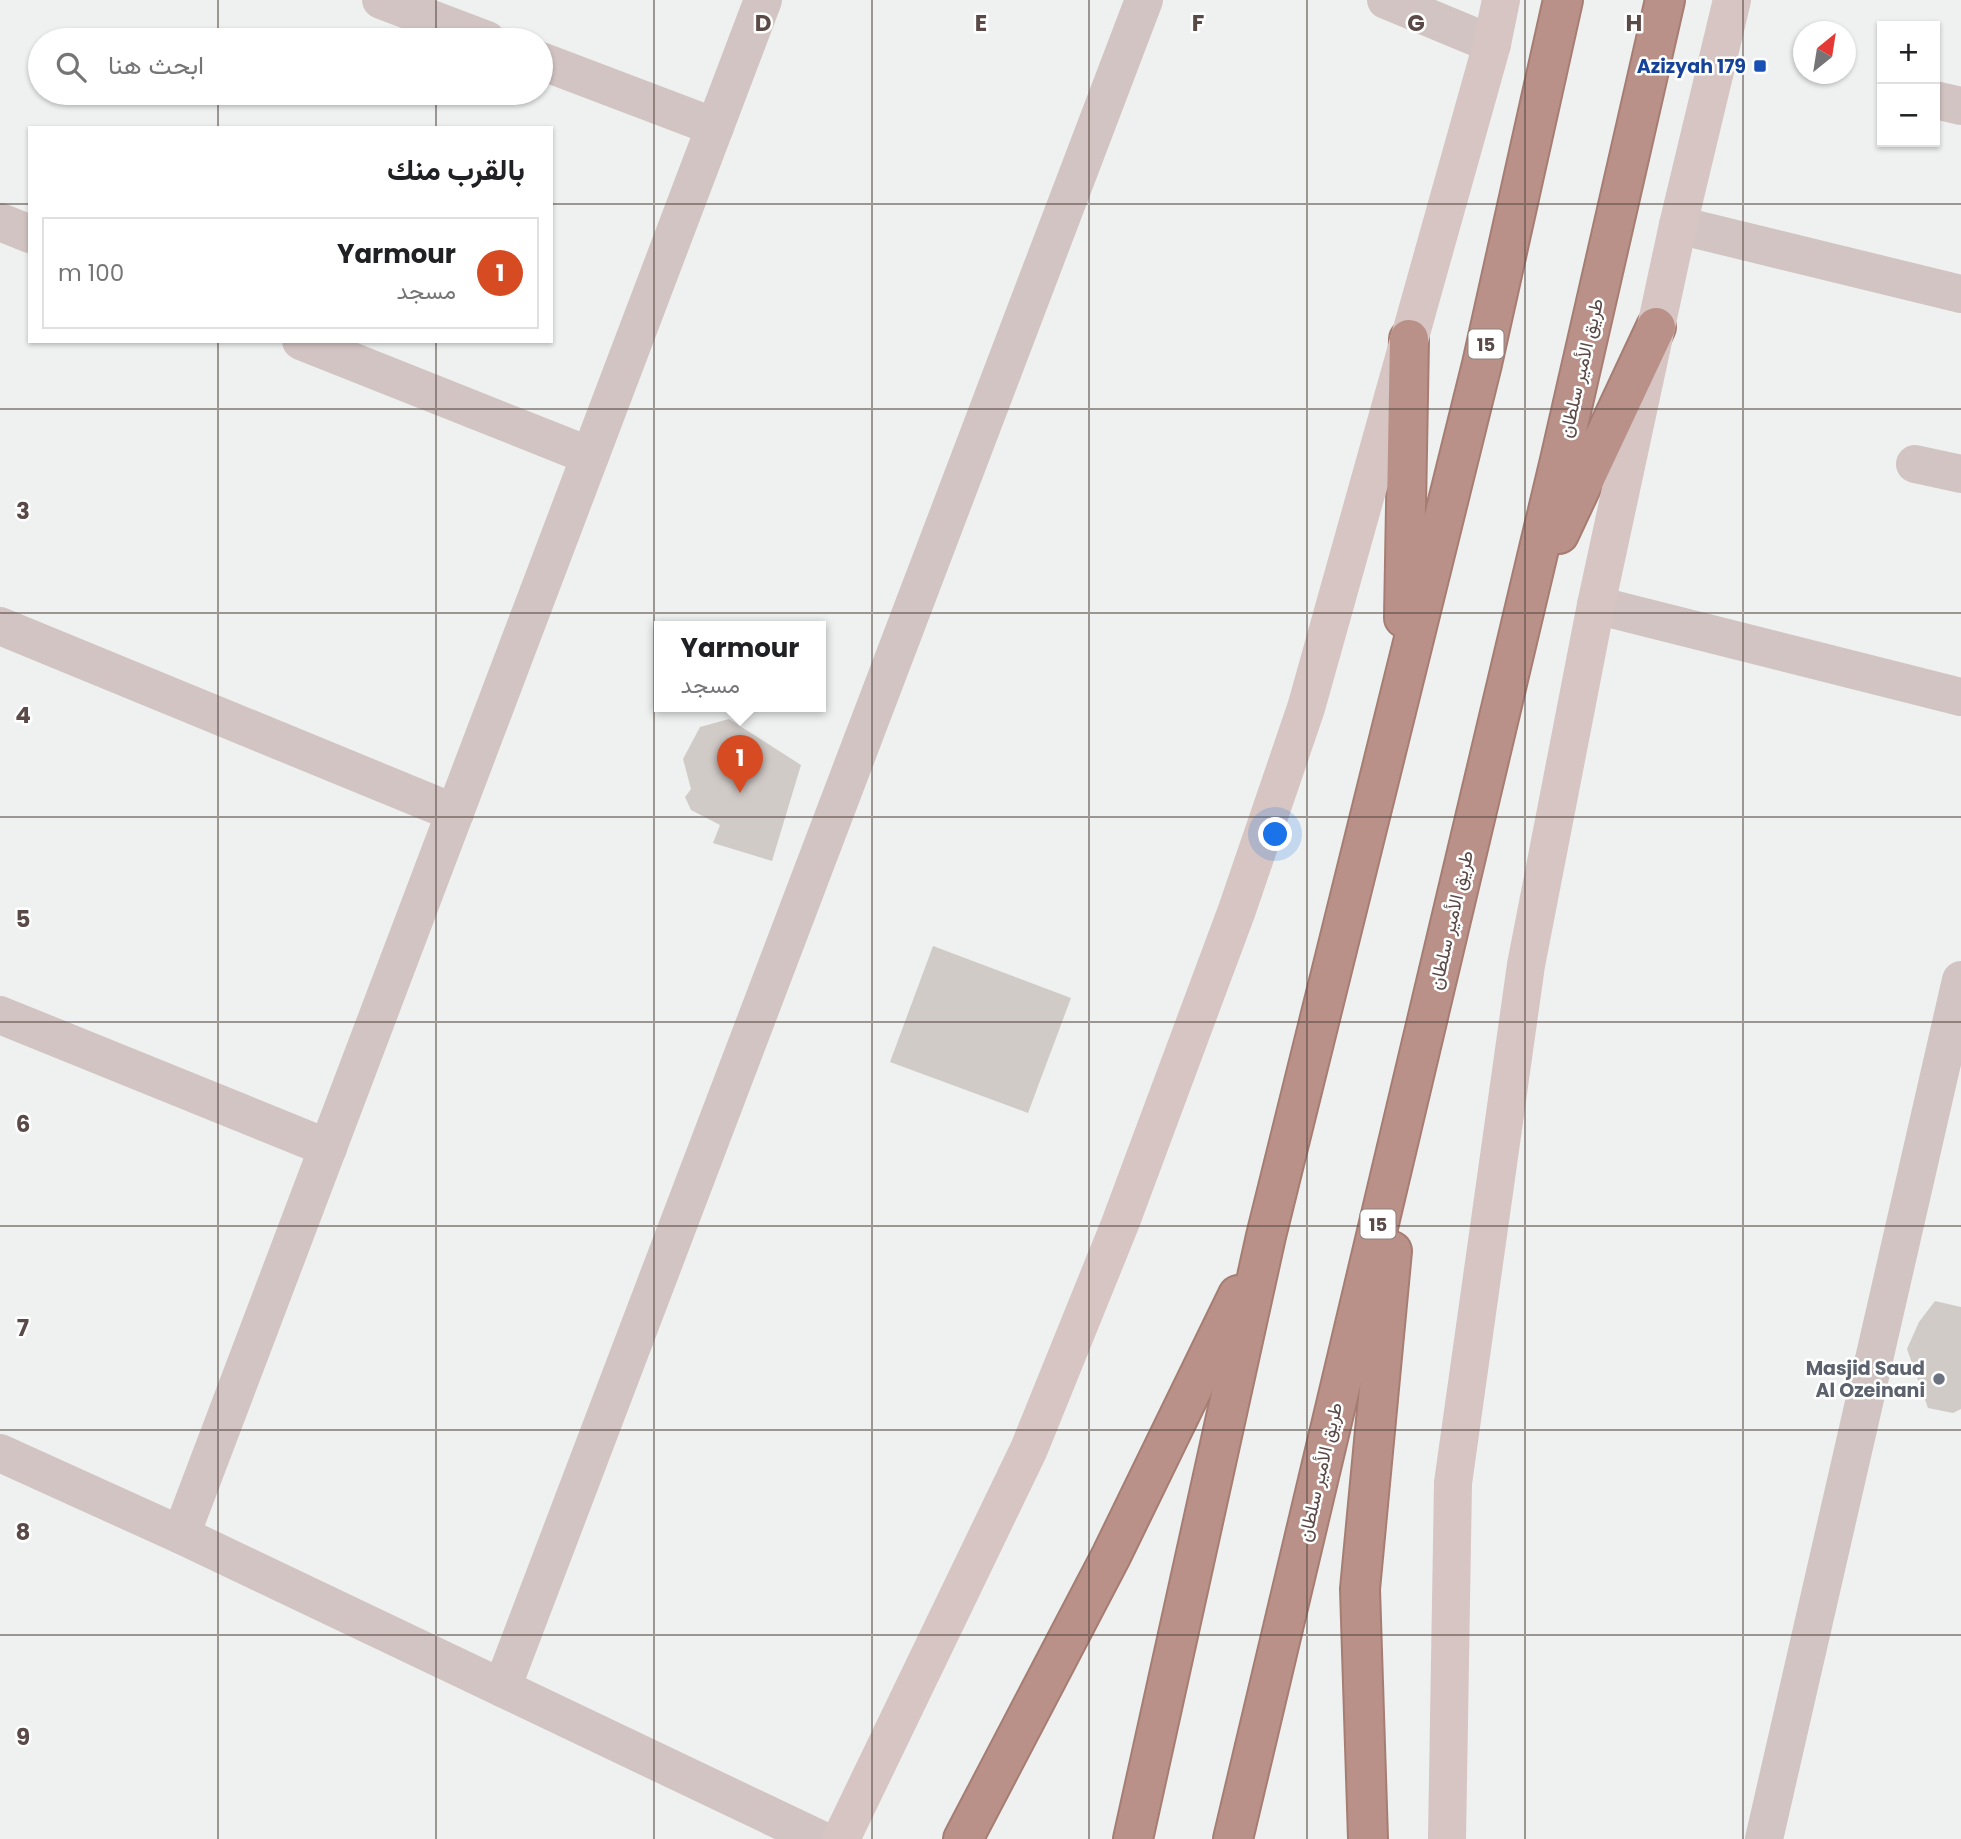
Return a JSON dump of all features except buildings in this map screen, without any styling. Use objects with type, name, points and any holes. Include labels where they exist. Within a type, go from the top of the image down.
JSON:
[{"type":"highway","name":"15","points":[[1133,1839],[1266,1236],[1482,364],[1563,0]]},
{"type":"highway","name":"طريق الأمير سلطان","points":[[1233,1839],[1665,0]]},
{"type":"highway","points":[[1524,609],[1656,327]]},
{"type":"highway","points":[[1402,686],[1409,340]]},
{"type":"highway","points":[[1368,1839],[1360,1589],[1406,1107]]},
{"type":"highway","points":[[963,1839],[1111,1556],[1266,1236]]},
{"type":"street","points":[[381,0],[455,28]]},
{"type":"street","points":[[181,1535],[763,0]]},
{"type":"street","points":[[502,1688],[1144,0]]},
{"type":"street","points":[[1386,0],[1492,44]]},
{"type":"street","points":[[841,1839],[1029,1449],[1120,1224],[1237,910],[1306,708],[1492,44],[1501,0]]},
{"type":"street","points":[[1447,1839],[1453,1483],[1526,965],[1596,605],[1678,225],[1732,0]]},
{"type":"street","points":[[553,66],[715,127]]},
{"type":"street","points":[[1940,101],[1961,106]]},
{"type":"street","points":[[0,222],[28,233]]},
{"type":"street","points":[[1678,225],[1961,294]]},
{"type":"street","points":[[306,343],[590,456]]},
{"type":"street","points":[[1915,464],[1961,474]]},
{"type":"street","points":[[1596,605],[1961,697]]},
{"type":"street","points":[[0,626],[455,813]]},
{"type":"street","points":[[1764,1839],[1961,980]]},
{"type":"street","points":[[0,1015],[328,1148]]},
{"type":"street","points":[[0,1453],[181,1535],[819,1839]]},
{"type":"place","name":"Azizyah 179","points":[[1760,66]]},
{"type":"place","name":"Yarmour","points":[[740,793]]},
{"type":"place","name":"Masjid Saud Al Ozeinani","points":[[1939,1379]]}]
